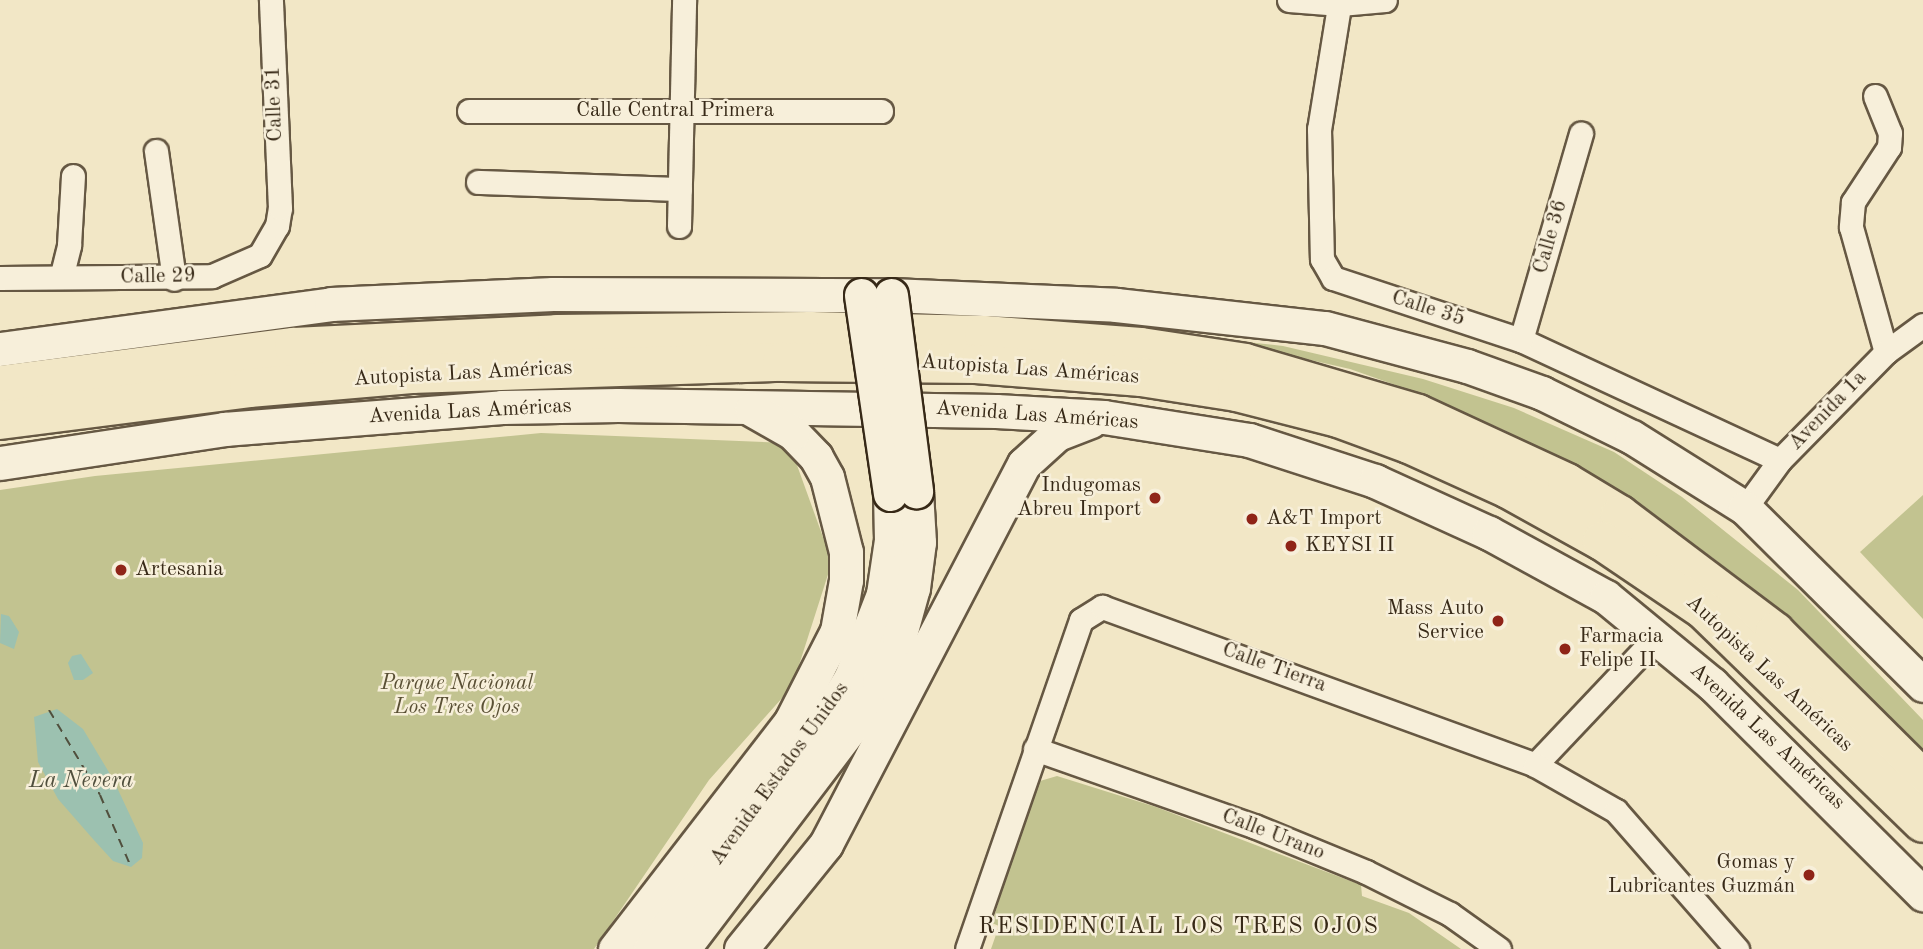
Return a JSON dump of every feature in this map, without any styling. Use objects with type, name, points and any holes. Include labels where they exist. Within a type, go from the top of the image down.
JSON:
[{"type":"highway","name":"Autopista Las Américas","points":[[0,385],[294,347],[557,334],[810,331],[984,335],[1141,347],[1245,363],[1418,414],[1567,482],[1620,514],[1775,632],[1923,779]]},
{"type":"highway","name":"Autopista Las Américas","points":[[0,420],[249,388],[411,374],[782,362],[976,364],[1141,377],[1237,391],[1338,418],[1409,444],[1508,489],[1602,541],[1714,619],[1923,822]]},
{"type":"street","name":"Calle 31","points":[[271,0],[280,208]]},
{"type":"street","points":[[679,226],[684,0]]},
{"type":"street","points":[[1289,0],[1385,0]]},
{"type":"street","name":"Calle 35","points":[[1340,2],[1328,52],[1319,129],[1322,259],[1333,278],[1521,340],[1780,460]]},
{"type":"street","points":[[1875,96],[1890,133],[1889,147],[1853,202],[1851,228],[1886,352]]},
{"type":"street","name":"Calle Central Primera","points":[[469,111],[881,111]]},
{"type":"street","name":"Calle 36","points":[[1521,340],[1581,134]]},
{"type":"street","points":[[156,150],[174,279]]},
{"type":"street","points":[[62,274],[69,245],[73,176]]},
{"type":"street","points":[[478,182],[680,189]]},
{"type":"street","name":"Calle 29","points":[[0,278],[62,274],[174,279],[212,276],[249,263],[271,242],[280,208]]},
{"type":"street","points":[[0,349],[261,311],[457,297],[876,295],[1256,317],[1363,337],[1467,366],[1590,415],[1745,508],[1923,685]]},
{"type":"street","name":"Avenida Estados Unidos","points":[[650,949],[711,891],[852,726],[899,638],[919,542],[876,295]]},
{"type":"street","name":"Avenida 1a","points":[[1745,508],[1780,460],[1886,352],[1923,325]]},
{"type":"street","name":"Avenida Las Américas","points":[[0,463],[224,429],[502,407],[896,408],[1104,417],[1249,440],[1375,481],[1554,567],[1606,597],[1657,636],[1845,811],[1923,894]]},
{"type":"street","points":[[615,949],[791,721],[837,631],[846,580],[846,552],[827,477],[816,457],[793,433],[749,407]]},
{"type":"street","points":[[741,949],[785,901],[826,844],[1024,464],[1057,434],[1104,417]]},
{"type":"street","name":"Calle Tierra","points":[[968,949],[1081,620],[1102,607],[1535,765],[1616,811],[1737,949]]},
{"type":"street","points":[[1535,765],[1657,636]]},
{"type":"street","name":"Calle Urano","points":[[1035,749],[1254,826],[1366,872],[1450,914],[1499,949]]},
{"type":"street","name":"Avenida Estados Unidos","points":[[688,944],[711,891]]},
{"type":"green space","points":[[1219,339],[1283,346],[1423,379],[1514,408],[1614,452],[1682,497],[1798,590],[1923,720],[1923,749],[1815,643],[1713,558],[1607,484],[1504,430],[1421,394],[1350,369]]},
{"type":"green space","name":"Parque Nacional Los Tres Ojos","points":[[541,433],[789,443],[832,562],[792,687],[709,780],[594,949],[0,949],[0,490],[95,476]]},
{"type":"green space","points":[[1923,495],[1923,619],[1860,552]]},
{"type":"green space","points":[[1057,776],[1156,807],[1361,885],[1362,896],[1409,913],[1461,949],[991,949],[999,926],[992,923],[1034,789],[1040,781]]},
{"type":"water","points":[[1,614],[9,616],[19,632],[14,649],[0,643]]},
{"type":"water","points":[[81,654],[93,673],[83,680],[74,680],[68,663],[72,656]]},
{"type":"water","name":"La Nevera","points":[[57,709],[83,729],[113,779],[143,843],[142,858],[131,867],[113,861],[93,839],[58,799],[38,762],[34,717]]},
{"type":"ferry route","points":[[49,710],[100,795],[131,867]]},
{"type":"place","name":"Indugomas Abreu Import","points":[[1155,498]]},
{"type":"place","name":"A&T Import","points":[[1252,519]]},
{"type":"place","name":"KEYSI II","points":[[1291,546]]},
{"type":"place","name":"Artesania","points":[[121,570]]},
{"type":"place","name":"Mass Auto Service","points":[[1498,621]]},
{"type":"place","name":"Farmacia Felipe II","points":[[1565,649]]},
{"type":"place","name":"Gomas y Lubricantes Guzmán","points":[[1809,875]]},
{"type":"district","name":"RESIDENCIAL LOS TRES OJOS","points":[[1179,927]]}]
